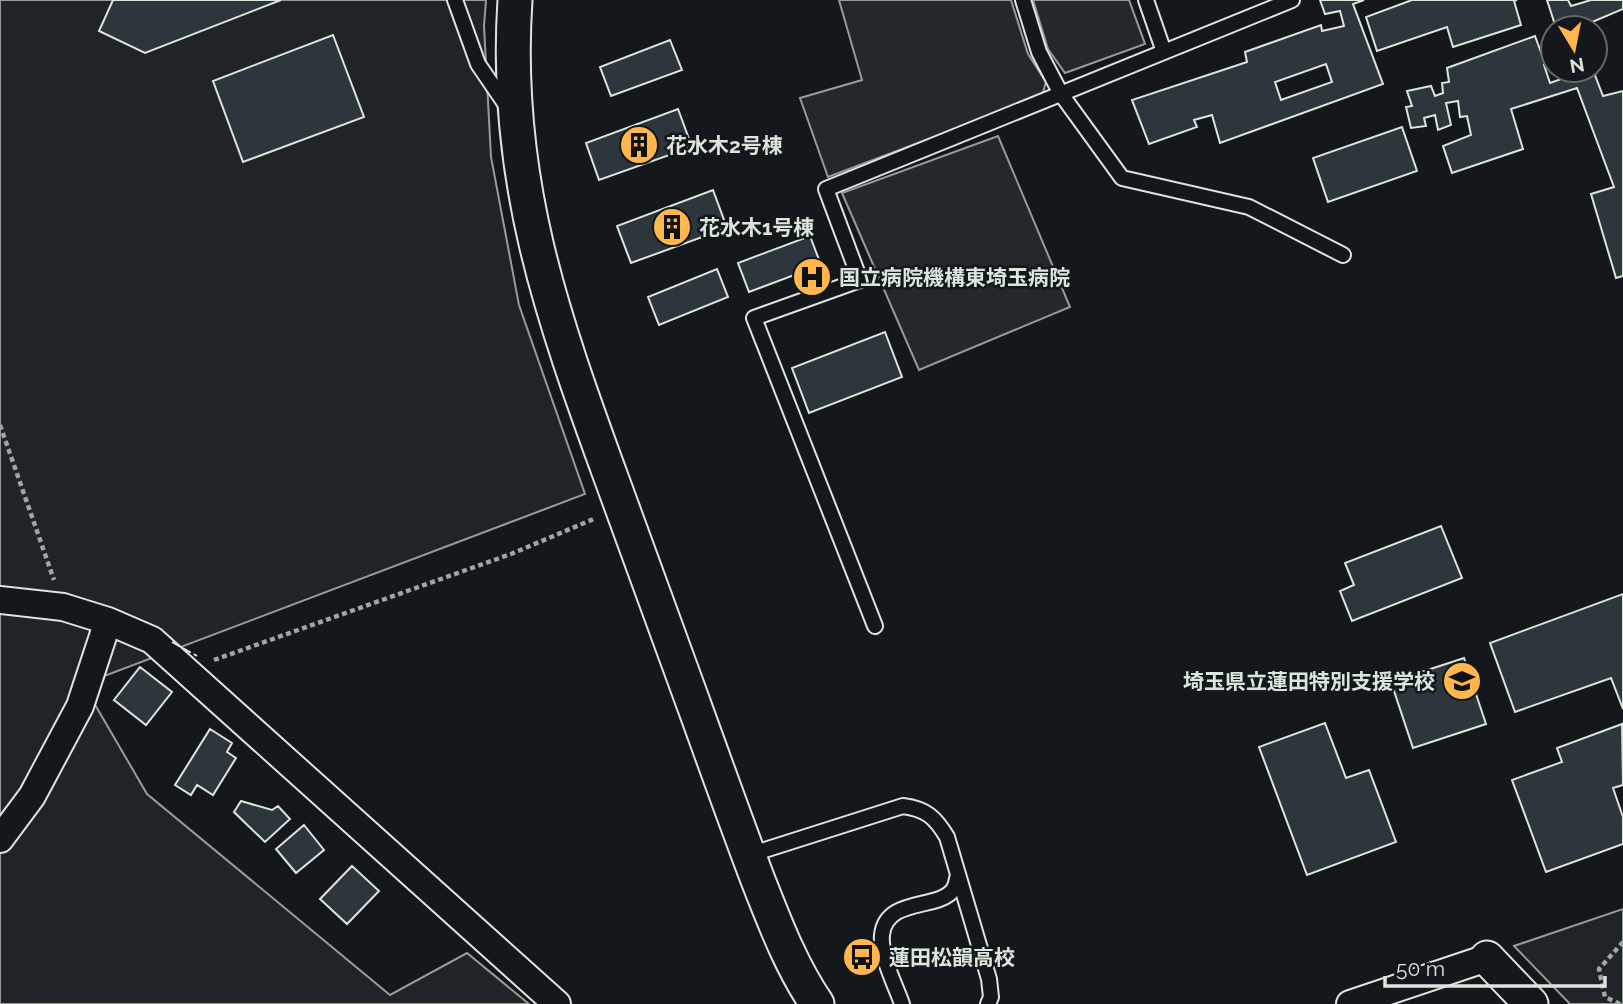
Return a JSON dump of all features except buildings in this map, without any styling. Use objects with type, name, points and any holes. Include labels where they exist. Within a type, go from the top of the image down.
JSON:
[{"type":"street","points":[[515,0],[512,51],[514,117],[522,175],[543,278],[572,369],[749,855],[787,952],[817,1004]]},
{"type":"street","points":[[0,600],[63,607],[108,621],[152,640],[557,1004]]},
{"type":"street","points":[[0,838],[32,796],[80,706],[108,621]]},
{"type":"street","points":[[1350,1004],[1487,958],[1531,1004]]},
{"type":"lane","points":[[454,0],[478,64],[514,117]]},
{"type":"lane","points":[[1023,0],[1039,52],[1061,94],[1122,178],[1249,207],[1343,255]]},
{"type":"lane","points":[[1146,0],[1164,52]]},
{"type":"lane","points":[[875,626],[754,318],[860,280],[827,189],[1292,0]]},
{"type":"lane","points":[[749,855],[902,806],[920,808],[936,819],[947,837],[989,979],[991,997],[988,1004]]},
{"type":"lane","points":[[902,1004],[883,947],[882,933],[892,917],[902,909],[947,895],[954,889],[958,874]]},
{"type":"path","points":[[0,425],[63,607]]},
{"type":"path","points":[[185,671],[511,554],[622,507]]},
{"type":"path","points":[[1619,1004],[1605,997],[1599,969],[1623,942]]},
{"type":"shaded area","points":[[0,0],[486,0],[484,26],[491,157],[519,305],[585,494],[83,684],[147,794],[390,995],[467,953],[529,1004],[0,1004]]},
{"type":"shaded area","points":[[839,0],[1011,0],[1028,54],[1046,82],[1042,96],[828,177],[800,98],[862,80]]},
{"type":"shaded area","points":[[1033,0],[1129,0],[1145,44],[1065,73],[1048,49]]},
{"type":"shaded area","points":[[998,136],[1070,307],[919,370],[842,193]]},
{"type":"shaded area","points":[[1623,909],[1623,1004],[1570,1004],[1514,946]]},
{"type":"fence","points":[[172,642],[197,656]]},
{"type":"place","name":"花水木2号棟","points":[[639,145]]},
{"type":"place","name":"花水木1号棟","points":[[672,227]]},
{"type":"place","name":"国立病院機構東埼玉病院","points":[[812,277]]},
{"type":"place","name":"埼玉県立蓮田特別支援学校","points":[[1462,681]]},
{"type":"place","name":"蓮田松韻高校","points":[[862,957]]}]
